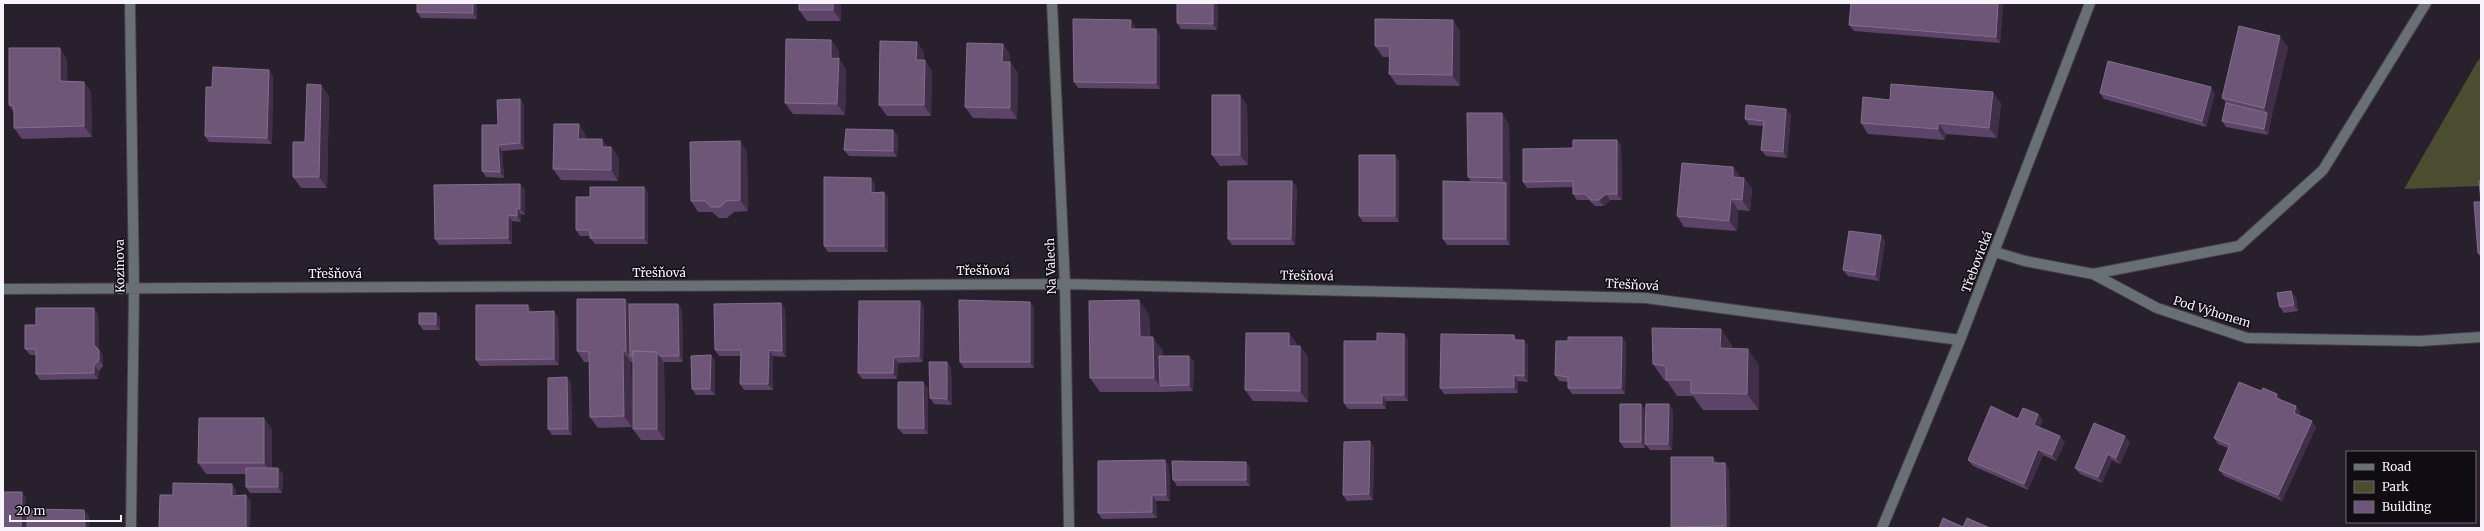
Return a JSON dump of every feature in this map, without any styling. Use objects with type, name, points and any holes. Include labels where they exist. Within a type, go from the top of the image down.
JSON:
[{"type":"street","name":"Kozinova","points":[[130,3],[134,288],[132,528]]},
{"type":"street","name":"Na Valech","points":[[1052,3],[1065,284],[1069,528]]},
{"type":"street","name":"Třebovická","points":[[1882,528],[1995,252],[2090,3]]},
{"type":"street","points":[[2093,274],[2239,246],[2323,170],[2426,3]]},
{"type":"street","name":"Pod Výhonem","points":[[1995,252],[2025,260],[2093,274],[2157,308],[2247,338],[2420,341],[2481,337]]},
{"type":"street","name":"Třešňová","points":[[3,290],[134,288],[1065,284],[1646,298],[1960,340]]},
{"type":"green space","points":[[2481,57],[2481,186],[2404,189],[2477,62]]},
{"type":"building","points":[[417,3],[473,3],[473,13],[417,12]]},
{"type":"building","points":[[799,3],[833,3],[833,10],[799,10]]},
{"type":"building","points":[[1177,3],[1213,3],[1213,24],[1177,23]]},
{"type":"building","points":[[1851,3],[1998,3],[1996,37],[1849,25]]},
{"type":"building","points":[[1073,19],[1131,20],[1130,29],[1156,29],[1156,83],[1074,82]]},
{"type":"building","points":[[1375,19],[1453,20],[1452,75],[1389,74],[1390,46],[1375,46]]},
{"type":"building","points":[[2239,26],[2280,36],[2264,108],[2222,98]]},
{"type":"building","points":[[786,39],[831,40],[831,59],[839,58],[837,104],[785,103]]},
{"type":"building","points":[[880,41],[917,42],[916,60],[925,60],[924,105],[879,105]]},
{"type":"building","points":[[967,43],[1003,44],[1002,62],[1010,62],[1010,108],[965,107]]},
{"type":"building","points":[[9,48],[60,48],[60,81],[84,82],[84,126],[14,128],[14,106],[9,105]]},
{"type":"building","points":[[2108,61],[2211,87],[2202,121],[2100,93]]},
{"type":"building","points":[[213,67],[269,70],[267,138],[205,136],[206,87],[212,87]]},
{"type":"building","points":[[307,84],[321,85],[319,177],[293,177],[293,142],[305,142]]},
{"type":"building","points":[[1891,84],[1993,92],[1989,128],[1938,123],[1938,129],[1861,123],[1863,97],[1890,100]]},
{"type":"building","points":[[1212,95],[1240,95],[1240,155],[1212,155]]},
{"type":"building","points":[[520,99],[520,143],[498,145],[500,172],[482,171],[482,125],[498,125],[497,100]]},
{"type":"building","points":[[2226,103],[2267,113],[2264,129],[2222,121]]},
{"type":"building","points":[[1746,105],[1786,109],[1783,152],[1761,150],[1764,121],[1745,119]]},
{"type":"building","points":[[1467,113],[1502,113],[1502,178],[1468,177]]},
{"type":"building","points":[[554,124],[579,124],[578,139],[602,139],[602,147],[611,147],[611,170],[553,169]]},
{"type":"building","points":[[846,129],[893,130],[893,151],[844,150]]},
{"type":"building","points":[[1573,140],[1617,140],[1617,194],[1606,194],[1599,200],[1591,200],[1585,194],[1573,194],[1573,181],[1523,182],[1523,149],[1573,148]]},
{"type":"building","points":[[740,141],[740,200],[726,201],[720,207],[711,207],[705,201],[691,201],[690,142]]},
{"type":"building","points":[[1359,155],[1395,155],[1395,216],[1359,216]]},
{"type":"building","points":[[1682,163],[1733,167],[1733,177],[1744,178],[1742,200],[1731,199],[1729,221],[1677,216]]},
{"type":"building","points":[[824,177],[871,178],[871,193],[884,192],[884,246],[824,246]]},
{"type":"building","points":[[1228,181],[1292,181],[1291,239],[1228,239]]},
{"type":"building","points":[[1443,181],[1506,183],[1506,239],[1443,239]]},
{"type":"building","points":[[2479,181],[2481,181],[2481,202]]},
{"type":"building","points":[[520,184],[520,209],[517,208],[517,216],[508,215],[508,238],[435,239],[434,185]]},
{"type":"building","points":[[590,187],[644,187],[644,238],[590,238],[590,230],[576,230],[576,197],[590,197]]},
{"type":"building","points":[[2474,202],[2481,202],[2481,253],[2478,253]]},
{"type":"building","points":[[1849,231],[1881,235],[1875,275],[1843,270]]},
{"type":"building","points":[[2291,291],[2294,305],[2280,307],[2277,293]]},
{"type":"building","points":[[577,299],[625,299],[626,351],[623,351],[624,416],[590,417],[589,352],[577,351]]},
{"type":"building","points":[[959,300],[1030,302],[1030,362],[960,362]]},
{"type":"building","points":[[1139,300],[1140,337],[1153,337],[1154,378],[1090,378],[1089,301]]},
{"type":"building","points":[[859,301],[920,301],[919,356],[894,357],[893,373],[858,373]]},
{"type":"building","points":[[781,303],[782,351],[769,350],[768,384],[740,384],[741,350],[715,350],[714,304]]},
{"type":"building","points":[[629,304],[678,304],[679,356],[660,356],[657,352],[633,351],[633,356],[630,356]]},
{"type":"building","points":[[476,305],[528,305],[528,312],[554,311],[554,359],[476,360]]},
{"type":"building","points":[[36,308],[94,308],[94,345],[99,350],[99,360],[94,365],[94,373],[36,374],[36,349],[25,349],[25,325],[36,325]]},
{"type":"building","points":[[419,313],[436,313],[436,324],[419,324]]},
{"type":"building","points":[[1652,328],[1721,329],[1720,348],[1748,349],[1747,394],[1691,393],[1691,380],[1666,380],[1666,366],[1653,364]]},
{"type":"building","points":[[1246,333],[1289,333],[1289,346],[1300,346],[1300,391],[1245,390]]},
{"type":"building","points":[[1377,333],[1404,334],[1404,395],[1382,395],[1382,403],[1344,403],[1344,341],[1377,341]]},
{"type":"building","points":[[1441,334],[1514,335],[1514,340],[1524,340],[1524,376],[1514,375],[1514,387],[1440,388]]},
{"type":"building","points":[[1568,337],[1622,337],[1621,388],[1568,388],[1568,377],[1555,375],[1556,341],[1568,341]]},
{"type":"building","points":[[633,351],[657,352],[657,429],[633,429]]},
{"type":"building","points":[[711,355],[710,389],[692,389],[691,356]]},
{"type":"building","points":[[1159,356],[1189,356],[1189,385],[1160,386]]},
{"type":"building","points":[[929,362],[947,362],[947,399],[930,398]]},
{"type":"building","points":[[567,377],[568,429],[548,429],[548,378]]},
{"type":"building","points":[[898,382],[923,382],[924,428],[898,428]]},
{"type":"building","points":[[2239,382],[2261,391],[2263,388],[2277,394],[2276,398],[2296,406],[2294,413],[2312,421],[2278,495],[2219,470],[2230,445],[2214,438]]},
{"type":"building","points":[[1620,404],[1641,404],[1641,442],[1620,442]]},
{"type":"building","points":[[1646,404],[1669,404],[1668,444],[1645,444]]},
{"type":"building","points":[[1991,406],[2018,419],[2023,408],[2038,414],[2034,425],[2060,436],[2052,455],[2038,449],[2024,484],[1968,460]]},
{"type":"building","points":[[199,418],[264,418],[264,463],[198,463]]},
{"type":"building","points":[[2094,423],[2125,436],[2116,458],[2108,454],[2098,477],[2075,468]]},
{"type":"building","points":[[1370,441],[1369,494],[1343,495],[1344,442]]},
{"type":"building","points":[[1671,457],[1713,457],[1713,463],[1725,463],[1726,526],[1671,527]]},
{"type":"building","points":[[1165,460],[1166,495],[1152,495],[1152,512],[1098,513],[1098,461]]},
{"type":"building","points":[[1172,461],[1246,462],[1246,480],[1173,480]]},
{"type":"building","points":[[246,468],[278,468],[278,487],[246,487]]},
{"type":"building","points":[[173,483],[232,484],[232,496],[246,495],[246,528],[159,528],[160,495],[173,495]]},
{"type":"building","points":[[3,492],[22,492],[21,528],[3,528]]},
{"type":"building","points":[[27,509],[84,510],[85,528],[27,528]]},
{"type":"building","points":[[1943,518],[1963,527],[1967,518],[1990,528],[1939,528]]}]
